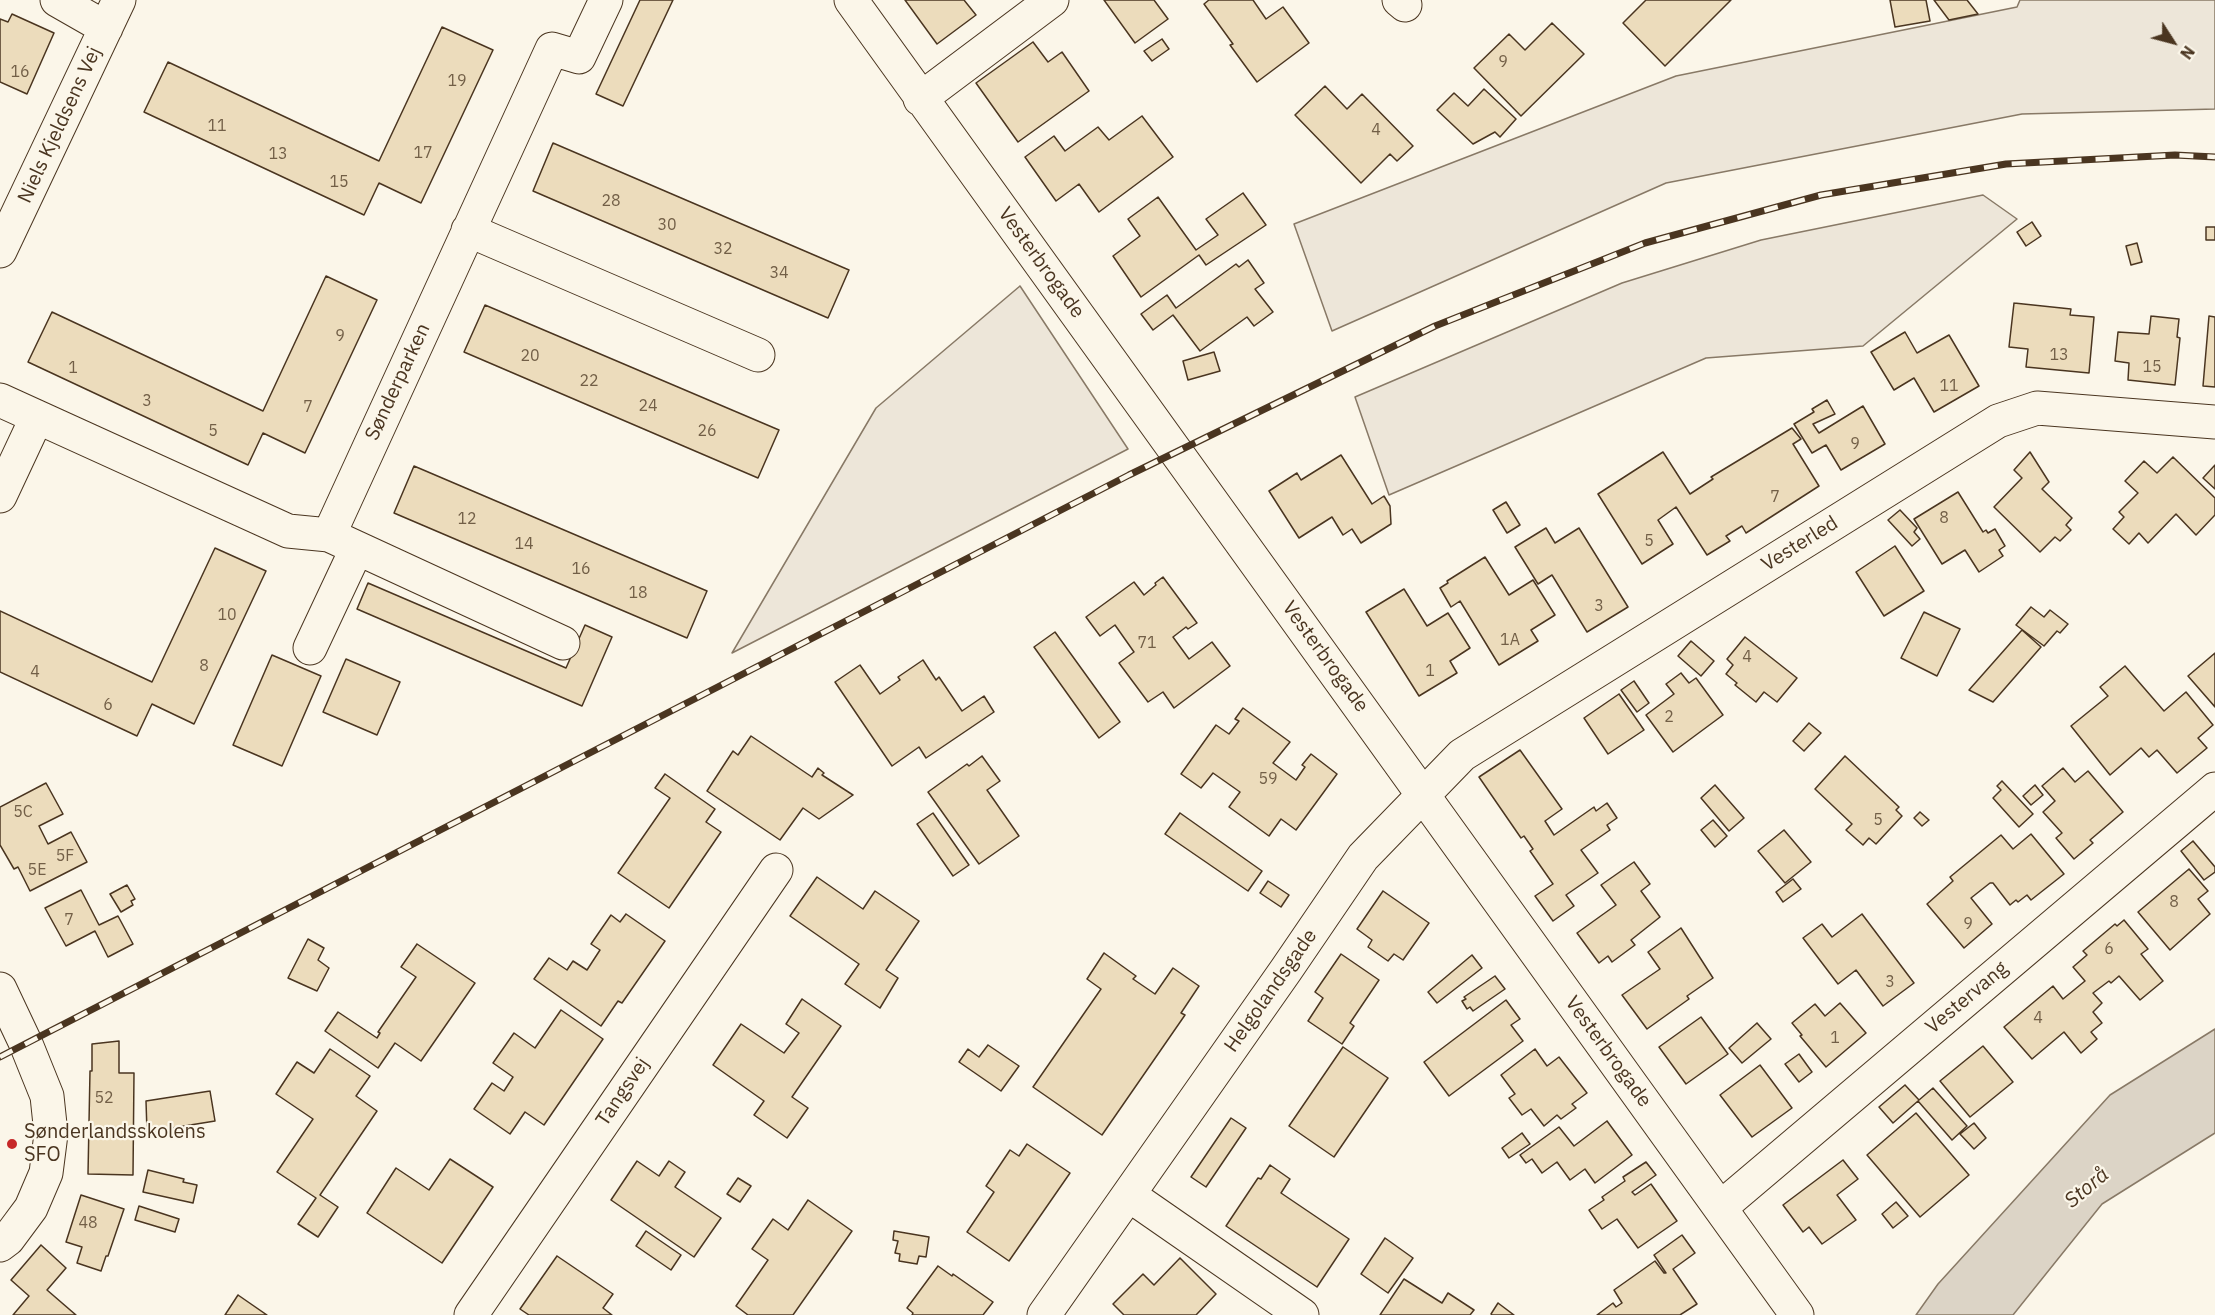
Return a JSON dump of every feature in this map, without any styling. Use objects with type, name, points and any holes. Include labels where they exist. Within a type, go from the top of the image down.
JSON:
[{"type":"street","points":[[57,0],[112,14]]},
{"type":"street","name":"Sønderparken","points":[[310,648],[343,542],[468,230],[552,49],[579,57],[606,0]]},
{"type":"street","name":"Vesterbrogade","points":[[851,0],[920,99],[1038,258],[1797,1315]]},
{"type":"street","points":[[920,99],[1052,0]]},
{"type":"street","name":"Niels Kjeldsens Vej","points":[[0,251],[112,14]]},
{"type":"street","points":[[468,230],[758,354]]},
{"type":"street","points":[[0,400],[288,531],[343,542],[563,644]]},
{"type":"street","name":"Vesterled","points":[[1422,793],[1462,755],[1998,421],[2037,408],[2215,422]]},
{"type":"street","points":[[0,496],[36,417]]},
{"type":"street","name":"Vestervang","points":[[1720,1208],[2215,789]]},
{"type":"street","name":"Helgolandsgade","points":[[1044,1315],[1363,857],[1422,793]]},
{"type":"street","name":"Tangsvej","points":[[471,1315],[776,870]]},
{"type":"street","points":[[0,989],[47,1096],[51,1134],[46,1173],[31,1208],[8,1239],[0,1245]]},
{"type":"street","points":[[1129,1195],[1302,1315]]},
{"type":"shaded area","points":[[2020,0],[2215,0],[2215,109],[2022,114],[1666,183],[1332,331],[1294,224],[1676,76],[2017,7]]},
{"type":"shaded area","points":[[1983,195],[2017,219],[1863,346],[1706,358],[1389,495],[1355,397],[1622,283],[1761,240]]},
{"type":"shaded area","points":[[1020,286],[1128,449],[732,653],[876,408]]},
{"type":"water","name":"Storå","points":[[2215,1029],[2215,1133],[2102,1204],[2013,1315],[1916,1315],[1938,1284],[2110,1095]]},
{"type":"building","points":[[640,0],[673,0],[623,106],[596,94]]},
{"type":"building","points":[[905,0],[964,0],[976,15],[937,44]]},
{"type":"building","points":[[1104,0],[1154,0],[1168,19],[1135,43]]},
{"type":"building","points":[[1209,0],[1253,0],[1266,19],[1283,7],[1309,43],[1257,82],[1204,4]]},
{"type":"building","points":[[1646,0],[1731,0],[1665,66],[1623,23]]},
{"type":"building","points":[[1890,0],[1926,0],[1930,21],[1895,27]]},
{"type":"building","points":[[1934,0],[1967,0],[1978,14],[1949,20]]},
{"type":"building","points":[[12,14],[54,33],[27,94],[0,82],[0,19],[8,22]]},
{"type":"building","points":[[1552,23],[1584,54],[1521,116],[1474,68],[1509,34],[1525,50]]},
{"type":"building","points":[[442,27],[493,50],[421,203],[379,183],[364,215],[144,112],[168,62],[379,161]]},
{"type":"building","points":[[1162,39],[1169,49],[1152,61],[1144,51]]},
{"type":"building","points":[[1033,42],[1048,62],[1062,52],[1089,91],[1018,142],[976,83]]},
{"type":"building","points":[[1325,86],[1347,109],[1362,94],[1413,146],[1397,161],[1390,154],[1361,183],[1295,115]]},
{"type":"building","points":[[1484,89],[1516,119],[1500,137],[1495,132],[1473,144],[1437,110],[1454,93],[1468,106]]},
{"type":"building","points":[[1142,116],[1173,157],[1099,212],[1079,184],[1056,201],[1025,157],[1054,136],[1065,151],[1098,127],[1109,140]]},
{"type":"building","points":[[553,143],[849,270],[828,318],[533,191]]},
{"type":"building","points":[[1243,193],[1266,225],[1206,265],[1199,255],[1141,297],[1113,256],[1140,236],[1128,219],[1158,197],[1196,250],[1218,235],[1206,219]]},
{"type":"building","points":[[2032,222],[2041,236],[2026,246],[2017,232]]},
{"type":"building","points":[[2206,227],[2215,227],[2215,240],[2206,240]]},
{"type":"building","points":[[2137,243],[2142,262],[2131,265],[2126,246]]},
{"type":"building","points":[[1248,260],[1264,283],[1255,289],[1273,312],[1254,326],[1247,317],[1200,351],[1173,315],[1153,330],[1141,314],[1167,295],[1176,308],[1236,264],[1239,267]]},
{"type":"building","points":[[326,276],[377,300],[305,453],[263,433],[248,465],[28,362],[52,312],[263,411]]},
{"type":"building","points":[[2014,303],[2071,309],[2070,315],[2094,317],[2089,373],[2026,367],[2028,349],[2009,347]]},
{"type":"building","points":[[485,305],[779,430],[758,478],[464,352]]},
{"type":"building","points":[[2151,316],[2179,319],[2177,337],[2180,338],[2175,385],[2128,380],[2129,363],[2115,361],[2118,332],[2149,334]]},
{"type":"building","points":[[2209,316],[2215,317],[2215,387],[2203,386]]},
{"type":"building","points":[[1905,332],[1917,353],[1949,335],[1979,386],[1934,412],[1914,378],[1894,390],[1871,352]]},
{"type":"building","points":[[1214,352],[1220,371],[1188,380],[1183,361]]},
{"type":"building","points":[[1827,400],[1835,414],[1813,424],[1819,433],[1863,406],[1885,444],[1841,470],[1826,445],[1812,453],[1794,424],[1814,412],[1812,409]]},
{"type":"building","points":[[1792,428],[1801,439],[1793,444],[1819,486],[1746,533],[1742,526],[1726,536],[1730,541],[1707,555],[1676,507],[1658,520],[1673,544],[1642,564],[1598,494],[1663,452],[1690,494],[1713,479],[1711,477]]},
{"type":"building","points":[[2030,452],[2049,482],[2042,489],[2072,518],[2066,525],[2071,530],[2060,541],[2055,537],[2040,552],[1994,507],[2022,478],[2014,470]]},
{"type":"building","points":[[1341,455],[1372,504],[1384,496],[1390,506],[1391,524],[1361,543],[1352,529],[1343,535],[1332,517],[1299,538],[1269,491],[1297,473],[1301,480]]},
{"type":"building","points":[[2173,457],[2215,498],[2215,515],[2196,535],[2176,514],[2148,543],[2139,533],[2129,544],[2113,529],[2124,517],[2119,512],[2138,493],[2125,481],[2144,461],[2157,473]]},
{"type":"building","points":[[2215,465],[2215,489],[2203,478]]},
{"type":"building","points":[[414,466],[707,591],[687,638],[394,513]]},
{"type":"building","points":[[1958,492],[1983,532],[1986,530],[1988,533],[1995,529],[2005,546],[1999,550],[2003,556],[1979,572],[1965,550],[1942,564],[1914,519]]},
{"type":"building","points":[[1506,502],[1520,525],[1507,533],[1493,510]]},
{"type":"building","points":[[1900,510],[1917,528],[1914,532],[1920,539],[1912,546],[1888,520]]},
{"type":"building","points":[[1546,528],[1555,543],[1579,528],[1628,607],[1587,632],[1552,575],[1538,584],[1515,547]]},
{"type":"building","points":[[1895,546],[1924,591],[1884,616],[1856,572]]},
{"type":"building","points":[[215,548],[266,571],[194,724],[152,704],[137,736],[0,672],[0,611],[152,682]]},
{"type":"building","points":[[1485,557],[1509,595],[1533,580],[1555,615],[1531,630],[1538,641],[1499,665],[1460,601],[1451,607],[1440,588]]},
{"type":"building","points":[[1163,577],[1197,623],[1188,629],[1186,627],[1173,637],[1189,659],[1212,642],[1230,666],[1174,708],[1163,692],[1148,702],[1119,663],[1134,652],[1115,625],[1100,636],[1086,617],[1134,582],[1144,595]]},
{"type":"building","points":[[368,583],[566,668],[585,625],[612,637],[582,706],[357,609]]},
{"type":"building","points":[[1404,589],[1427,626],[1448,613],[1470,648],[1450,661],[1457,673],[1419,696],[1366,612]]},
{"type":"building","points":[[2031,607],[2044,617],[2050,610],[2068,624],[2060,633],[2057,631],[2044,646],[2016,625]]},
{"type":"building","points":[[1924,612],[1960,629],[1937,676],[1901,658]]},
{"type":"building","points":[[2022,630],[2041,647],[1993,702],[1969,690]]},
{"type":"building","points":[[1055,632],[1120,722],[1099,738],[1034,647]]},
{"type":"building","points":[[1745,637],[1797,678],[1777,702],[1764,692],[1756,702],[1735,685],[1737,683],[1726,674],[1733,665],[1727,659]]},
{"type":"building","points":[[1691,641],[1714,661],[1701,676],[1678,656]]},
{"type":"building","points":[[2215,653],[2215,707],[2188,676]]},
{"type":"building","points":[[272,655],[321,676],[282,766],[233,745]]},
{"type":"building","points":[[346,659],[400,682],[377,735],[323,712]]},
{"type":"building","points":[[923,660],[936,680],[939,677],[962,711],[984,696],[994,712],[926,758],[919,747],[892,766],[835,682],[860,665],[880,694],[900,680],[898,677]]},
{"type":"building","points":[[2125,666],[2164,711],[2186,692],[2213,725],[2198,738],[2207,748],[2177,773],[2157,750],[2149,757],[2141,748],[2110,775],[2071,726],[2108,696],[2100,687]]},
{"type":"building","points":[[1681,673],[1689,683],[1696,678],[1723,715],[1673,752],[1646,715],[1674,694],[1666,684]]},
{"type":"building","points":[[1634,681],[1649,703],[1637,712],[1621,690]]},
{"type":"building","points":[[1619,694],[1644,730],[1608,754],[1584,718]]},
{"type":"building","points":[[1243,708],[1290,742],[1273,763],[1296,780],[1305,767],[1302,765],[1311,754],[1337,774],[1296,830],[1281,819],[1269,836],[1229,807],[1240,792],[1213,773],[1201,788],[1181,774],[1216,725],[1229,734],[1239,721],[1235,719]]},
{"type":"building","points":[[1809,723],[1821,733],[1804,751],[1793,741]]},
{"type":"building","points":[[751,736],[812,777],[818,768],[824,773],[822,775],[853,795],[819,819],[803,808],[780,840],[707,791],[733,751],[738,755]]},
{"type":"building","points":[[1520,750],[1562,809],[1545,821],[1554,835],[1594,807],[1596,811],[1607,803],[1617,818],[1607,825],[1610,830],[1581,850],[1598,873],[1566,895],[1574,906],[1553,921],[1535,896],[1553,884],[1530,851],[1533,849],[1524,836],[1521,838],[1479,777]]},
{"type":"building","points":[[982,756],[1000,781],[987,790],[1019,836],[979,864],[928,792]]},
{"type":"building","points":[[1845,756],[1899,807],[1896,810],[1902,816],[1876,844],[1869,838],[1863,845],[1846,830],[1852,824],[1815,789]]},
{"type":"building","points":[[2063,768],[2075,782],[2088,771],[2123,812],[2090,840],[2093,843],[2074,859],[2056,838],[2062,833],[2043,812],[2055,801],[2042,786]]},
{"type":"building","points":[[665,774],[715,809],[706,822],[721,832],[669,908],[618,873],[670,798],[655,788]]},
{"type":"building","points":[[2002,781],[2033,814],[2019,827],[1993,798],[2001,790],[1997,786]]},
{"type":"building","points":[[46,783],[63,814],[39,826],[48,844],[71,832],[87,862],[30,891],[18,867],[14,869],[0,845],[0,807]]},
{"type":"building","points":[[1715,785],[1744,818],[1729,831],[1701,798]]},
{"type":"building","points":[[2035,785],[2043,795],[2031,805],[2023,796]]},
{"type":"building","points":[[1920,812],[1929,820],[1922,826],[1914,818]]},
{"type":"building","points":[[933,813],[969,865],[953,876],[917,824]]},
{"type":"building","points":[[1180,813],[1262,871],[1248,891],[1165,834]]},
{"type":"building","points":[[1713,820],[1727,836],[1715,847],[1701,830]]},
{"type":"building","points":[[1784,830],[1811,862],[1785,883],[1758,851]]},
{"type":"building","points":[[2031,834],[2064,874],[2031,900],[2027,895],[2010,905],[1993,883],[1990,883],[1971,898],[1992,924],[1964,948],[1927,904],[1953,881],[1950,877],[2001,835],[2013,849]]},
{"type":"building","points":[[2193,841],[2215,867],[2215,872],[2204,880],[2181,851]]},
{"type":"building","points":[[1634,862],[1650,884],[1641,891],[1660,917],[1631,940],[1635,945],[1612,962],[1608,956],[1599,963],[1577,933],[1616,905],[1601,885]]},
{"type":"building","points":[[2189,869],[2208,891],[2198,899],[2210,914],[2170,950],[2138,912]]},
{"type":"building","points":[[817,877],[863,909],[875,891],[919,921],[886,970],[898,978],[880,1008],[845,984],[859,964],[790,916]]},
{"type":"building","points":[[1793,879],[1801,889],[1783,902],[1776,892]]},
{"type":"building","points":[[1268,881],[1289,895],[1281,907],[1260,893]]},
{"type":"building","points":[[127,885],[135,899],[131,901],[133,905],[121,912],[110,894]]},
{"type":"building","points":[[81,890],[99,925],[118,916],[133,944],[108,957],[95,931],[66,946],[45,908]]},
{"type":"building","points":[[1383,891],[1429,923],[1403,960],[1394,954],[1388,961],[1368,947],[1372,940],[1357,929]]},
{"type":"building","points":[[626,914],[665,941],[622,1003],[618,1001],[601,1026],[534,979],[549,958],[567,970],[573,961],[587,970],[600,950],[591,944],[611,915],[620,922]]},
{"type":"building","points":[[1862,914],[1914,983],[1883,1006],[1856,970],[1838,984],[1803,938],[1822,924],[1832,937]]},
{"type":"building","points":[[2124,920],[2148,949],[2141,954],[2163,981],[2140,1000],[2119,976],[2111,983],[2109,981],[2093,993],[2102,1003],[2093,1012],[2102,1023],[2091,1032],[2097,1039],[2081,1053],[2064,1032],[2032,1059],[2004,1027],[2053,986],[2063,999],[2085,981],[2073,967],[2087,955],[2083,951],[2115,924],[2117,926]]},
{"type":"building","points":[[1681,928],[1713,978],[1687,996],[1689,999],[1647,1029],[1622,995],[1660,969],[1648,952]]},
{"type":"building","points":[[308,939],[324,948],[318,960],[329,968],[317,991],[288,978]]},
{"type":"building","points":[[417,944],[475,983],[421,1061],[395,1043],[378,1068],[325,1031],[338,1012],[377,1038],[380,1033],[378,1032],[416,977],[401,967]]},
{"type":"building","points":[[1104,953],[1136,976],[1133,979],[1155,994],[1173,968],[1199,986],[1181,1013],[1185,1015],[1102,1135],[1033,1087],[1101,989],[1087,979]]},
{"type":"building","points":[[1341,954],[1379,980],[1350,1023],[1354,1026],[1342,1044],[1308,1021],[1323,998],[1315,992]]},
{"type":"building","points":[[1472,955],[1482,968],[1437,1003],[1428,992]]},
{"type":"building","points":[[1495,976],[1505,989],[1473,1011],[1470,1007],[1467,1009],[1462,1001],[1466,999],[1464,997]]},
{"type":"building","points":[[802,999],[841,1026],[792,1097],[808,1108],[787,1138],[754,1115],[764,1101],[713,1065],[741,1024],[784,1053],[799,1033],[786,1024]]},
{"type":"building","points":[[1506,1000],[1520,1019],[1511,1025],[1523,1041],[1449,1096],[1424,1062]]},
{"type":"building","points":[[1840,1003],[1866,1033],[1826,1067],[1792,1023],[1815,1004],[1825,1016]]},
{"type":"building","points":[[561,1010],[603,1039],[544,1125],[525,1112],[510,1134],[474,1109],[492,1083],[504,1091],[513,1077],[493,1063],[514,1033],[535,1048]]},
{"type":"building","points":[[1701,1017],[1728,1054],[1686,1084],[1659,1047]]},
{"type":"building","points":[[1757,1023],[1771,1039],[1742,1063],[1729,1048]]},
{"type":"building","points":[[119,1041],[119,1073],[134,1073],[133,1175],[88,1174],[92,1044]]},
{"type":"building","points":[[988,1045],[1019,1066],[1001,1091],[959,1062],[968,1049],[979,1057]]},
{"type":"building","points":[[1983,1046],[2013,1082],[1970,1117],[1940,1081]]},
{"type":"building","points":[[1343,1047],[1388,1078],[1334,1157],[1289,1126]]},
{"type":"building","points":[[330,1049],[370,1076],[356,1096],[377,1111],[320,1195],[338,1207],[318,1237],[298,1224],[316,1198],[277,1172],[313,1119],[276,1094],[297,1062],[314,1073]]},
{"type":"building","points":[[1535,1049],[1547,1066],[1559,1057],[1587,1093],[1572,1104],[1576,1108],[1561,1119],[1557,1115],[1544,1126],[1531,1109],[1522,1115],[1509,1098],[1515,1094],[1501,1075]]},
{"type":"building","points":[[1799,1054],[1812,1072],[1799,1082],[1785,1064]]},
{"type":"building","points":[[1760,1065],[1792,1108],[1752,1137],[1720,1095]]},
{"type":"building","points":[[1905,1085],[1919,1100],[1933,1088],[1967,1126],[1952,1140],[1918,1101],[1893,1123],[1879,1107]]},
{"type":"building","points":[[210,1091],[215,1121],[147,1132],[146,1101]]},
{"type":"building","points":[[1916,1113],[1969,1175],[1920,1217],[1867,1155]]},
{"type":"building","points":[[1231,1118],[1246,1128],[1206,1187],[1191,1177]]},
{"type":"building","points":[[1607,1121],[1632,1155],[1595,1183],[1585,1169],[1570,1180],[1557,1162],[1542,1173],[1532,1159],[1526,1163],[1520,1155],[1559,1127],[1574,1146]]},
{"type":"building","points":[[1974,1123],[1986,1138],[1974,1149],[1960,1134]]},
{"type":"building","points":[[1522,1133],[1530,1144],[1509,1158],[1502,1148]]},
{"type":"building","points":[[1027,1144],[1070,1173],[1009,1261],[967,1232],[994,1192],[986,1186],[1010,1150],[1019,1156]]},
{"type":"building","points":[[450,1159],[493,1187],[442,1263],[367,1213],[396,1168],[429,1190]]},
{"type":"building","points":[[1843,1160],[1858,1179],[1837,1195],[1856,1220],[1822,1244],[1809,1227],[1803,1232],[1783,1205]]},
{"type":"building","points":[[637,1161],[659,1176],[669,1161],[685,1172],[675,1187],[721,1218],[694,1257],[611,1200]]},
{"type":"building","points":[[1646,1162],[1656,1175],[1632,1192],[1635,1195],[1651,1184],[1677,1221],[1638,1248],[1617,1219],[1602,1229],[1589,1210],[1604,1200],[1602,1197],[1625,1181],[1623,1177]]},
{"type":"building","points":[[1270,1165],[1290,1179],[1281,1193],[1349,1239],[1317,1287],[1226,1226],[1258,1178],[1261,1179]]},
{"type":"building","points":[[148,1170],[184,1179],[183,1182],[197,1185],[193,1203],[143,1192]]},
{"type":"building","points":[[738,1178],[751,1186],[740,1202],[727,1194]]},
{"type":"building","points":[[81,1195],[124,1209],[101,1271],[77,1263],[82,1247],[66,1242]]},
{"type":"building","points":[[808,1200],[852,1231],[793,1315],[748,1315],[736,1306],[768,1260],[752,1249],[773,1219],[788,1230]]},
{"type":"building","points":[[1896,1202],[1908,1216],[1893,1228],[1882,1214]]},
{"type":"building","points":[[139,1206],[179,1219],[175,1232],[135,1220]]},
{"type":"building","points":[[646,1231],[681,1255],[671,1270],[636,1246]]},
{"type":"building","points":[[894,1231],[929,1237],[926,1257],[919,1256],[917,1264],[899,1261],[900,1254],[895,1253],[898,1241],[893,1240]]},
{"type":"building","points":[[1682,1235],[1695,1253],[1673,1269],[1697,1304],[1680,1315],[1597,1315],[1613,1303],[1616,1307],[1622,1303],[1614,1290],[1655,1261],[1666,1273],[1654,1255]]},
{"type":"building","points":[[1385,1238],[1413,1258],[1388,1293],[1361,1274]]},
{"type":"building","points":[[41,1245],[66,1268],[47,1290],[76,1315],[13,1315],[29,1296],[11,1280]]},
{"type":"building","points":[[557,1256],[613,1294],[603,1308],[612,1315],[529,1315],[520,1309]]},
{"type":"building","points":[[1180,1258],[1216,1294],[1196,1315],[1124,1315],[1113,1304],[1143,1274],[1154,1285]]},
{"type":"building","points":[[938,1266],[993,1302],[983,1315],[912,1315],[913,1313],[907,1308]]},
{"type":"building","points":[[1404,1279],[1442,1303],[1448,1293],[1474,1310],[1470,1315],[1380,1315]]},
{"type":"building","points":[[238,1295],[267,1315],[225,1315]]},
{"type":"building","points":[[1498,1303],[1514,1315],[1492,1315]]},
{"type":"railway","points":[[0,1057],[1129,475],[1435,326],[1645,243],[1821,195],[2006,164],[2175,155],[2215,157]]},
{"type":"place","name":"Sønderlandsskolens SFO","points":[[12,1144]]}]
